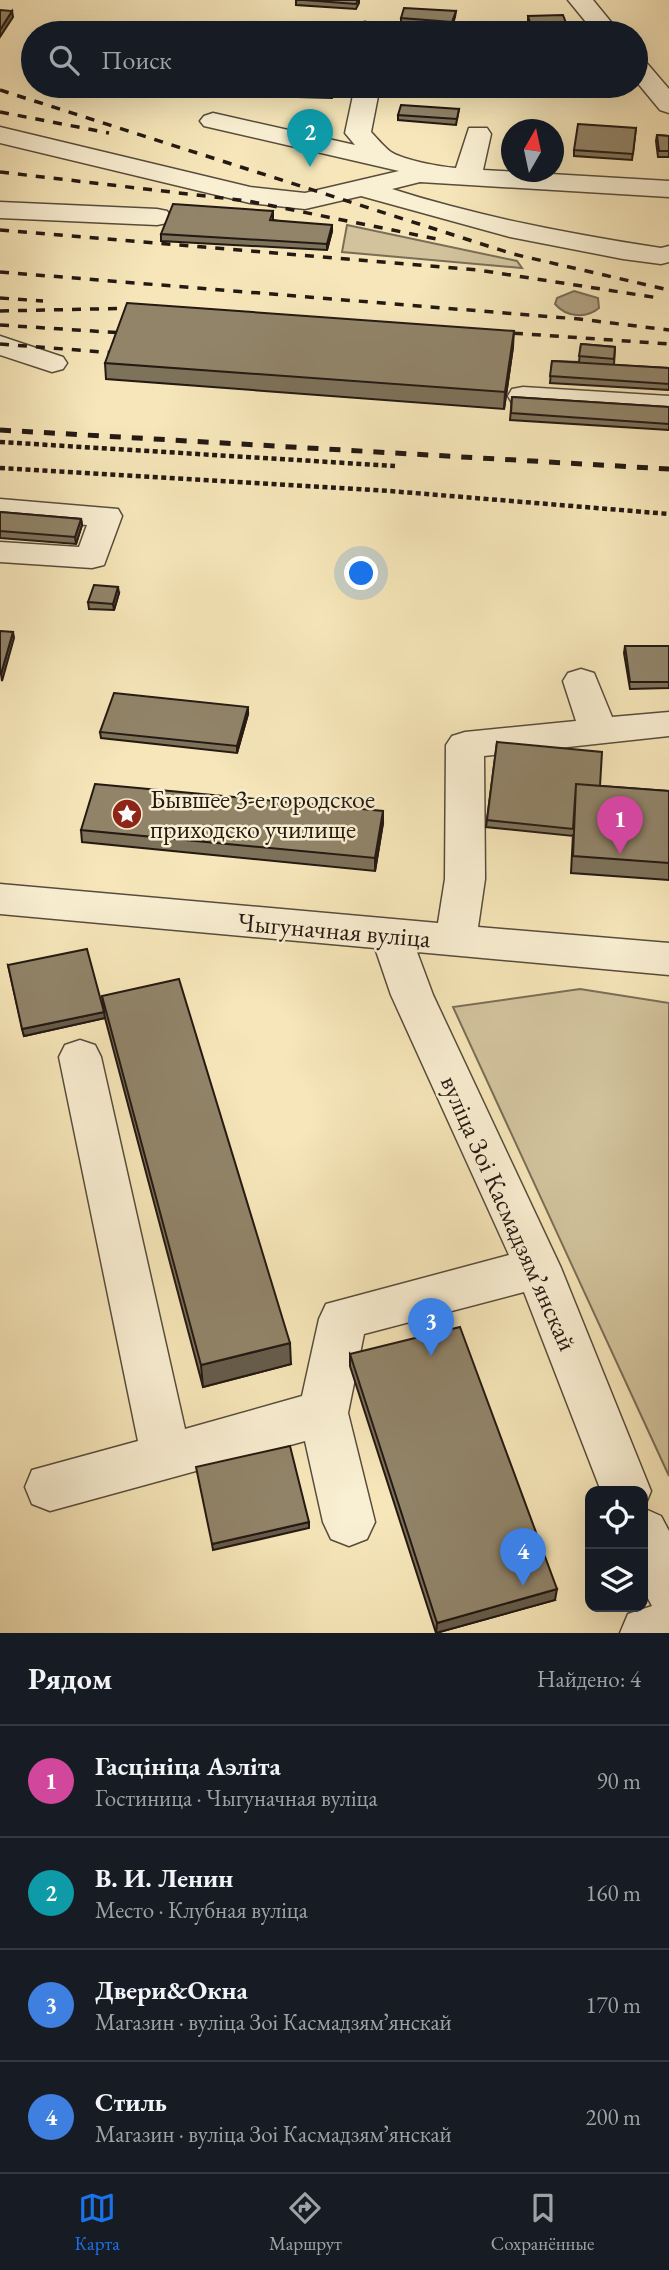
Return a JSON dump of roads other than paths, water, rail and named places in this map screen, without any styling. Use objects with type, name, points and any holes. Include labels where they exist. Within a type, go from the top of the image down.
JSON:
[{"type":"street","points":[[580,0],[598,21]]},
{"type":"street","points":[[648,81],[669,106]]},
{"type":"street","points":[[365,98],[358,133],[383,159]]},
{"type":"street","points":[[212,121],[409,165],[410,177]]},
{"type":"street","points":[[468,175],[478,134]]},
{"type":"street","points":[[0,135],[250,195],[305,201],[410,177],[468,175],[669,189]]},
{"type":"street","points":[[0,150],[33,143]]},
{"type":"street","points":[[363,188],[408,203],[598,247],[661,256],[669,254]]},
{"type":"street","points":[[0,210],[157,217]]},
{"type":"street","points":[[0,345],[52,363]]},
{"type":"street","points":[[523,396],[669,405]]},
{"type":"street","points":[[0,509],[106,516],[92,558],[0,552]]},
{"type":"street","points":[[581,681],[598,730]]},
{"type":"street","points":[[455,942],[465,878],[466,745],[598,730],[665,733]]},
{"type":"street","name":"Чыгуначная вуліца","points":[[0,899],[455,942],[669,959]]},
{"type":"street","name":"вуліца Зоі Касмадзямʼянскай","points":[[391,936],[412,995],[538,1268],[624,1486]]},
{"type":"street","points":[[80,1057],[166,1457]]},
{"type":"street","points":[[349,1522],[323,1413],[343,1319],[538,1268]]},
{"type":"street","points":[[50,1487],[323,1413]]},
{"type":"street","points":[[648,1543],[669,1587]]},
{"type":"street","points":[[647,1633],[669,1629]]},
{"type":"railway","points":[[0,90],[21,97]]},
{"type":"railway","points":[[25,98],[513,254],[669,290]]},
{"type":"railway","points":[[0,112],[109,133]]},
{"type":"railway","points":[[0,172],[248,201],[437,239]]},
{"type":"railway","points":[[0,230],[478,270],[659,298]]},
{"type":"railway","points":[[0,272],[579,319],[669,330]]},
{"type":"railway","points":[[0,298],[43,301]]},
{"type":"railway","points":[[0,311],[143,308]]},
{"type":"railway","points":[[0,325],[123,333]]},
{"type":"railway","points":[[496,332],[669,344]]},
{"type":"railway","points":[[0,344],[116,353]]},
{"type":"railway","points":[[0,430],[669,469]]},
{"type":"place","name":"В. И. Ленин","points":[[310,167]]},
{"type":"place","name":"Бывшее 3-е городское приходско училище","points":[[127,814]]},
{"type":"place","name":"Гасцініца Аэліта","points":[[620,854]]},
{"type":"place","name":"Двери&Окна","points":[[431,1356]]},
{"type":"place","name":"Стиль","points":[[523,1586]]}]
